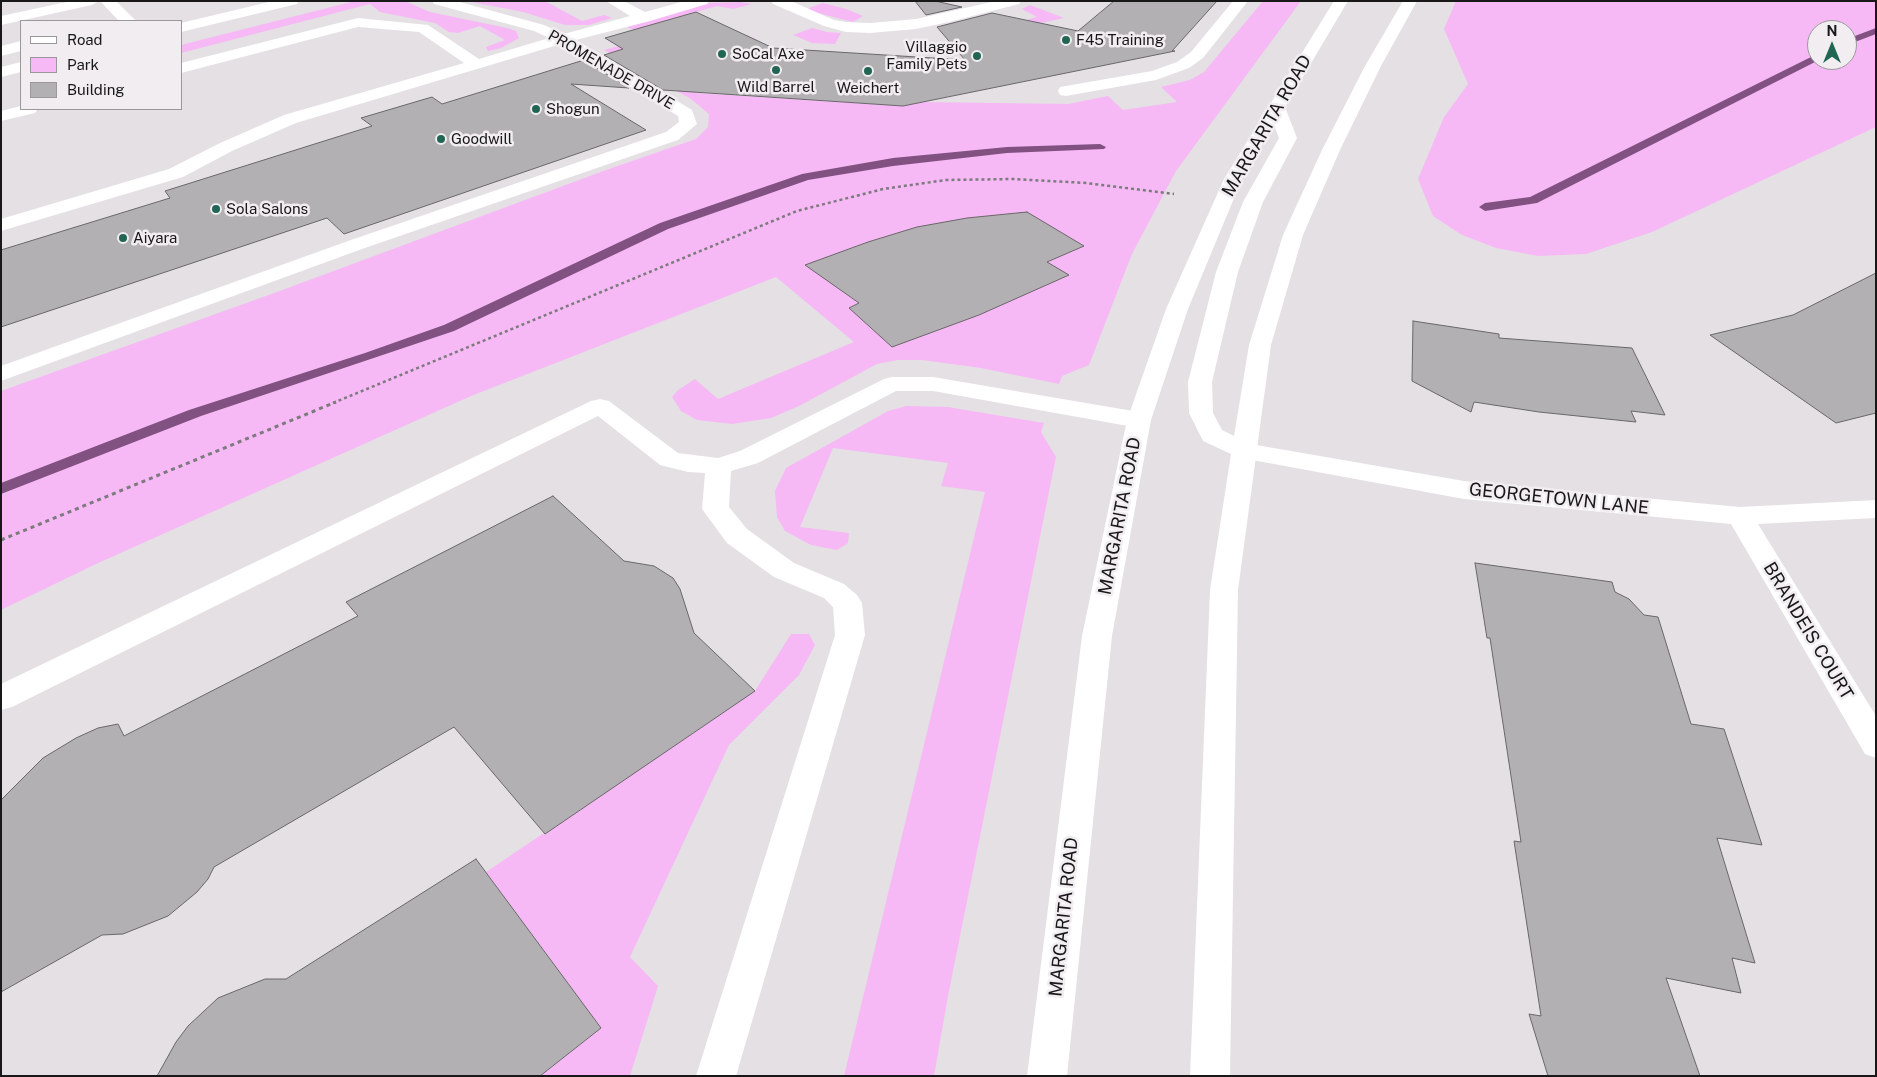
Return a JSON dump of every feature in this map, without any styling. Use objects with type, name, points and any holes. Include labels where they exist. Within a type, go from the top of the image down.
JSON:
[{"type":"main road","points":[[1,22],[92,1]]},
{"type":"main road","points":[[107,1],[129,20]]},
{"type":"main road","points":[[182,28],[292,1]]},
{"type":"main road","name":"PROMENADE DRIVE","points":[[1,374],[355,245],[672,136],[688,124],[686,114],[563,39],[539,28],[438,1]]},
{"type":"main road","points":[[613,1],[645,18]]},
{"type":"main road","points":[[1,225],[176,173],[226,147],[290,119],[563,39],[702,1]]},
{"type":"main road","points":[[778,1],[829,23],[846,27],[870,28],[916,24],[949,18],[1014,1]]},
{"type":"main road","points":[[1066,91],[1156,75],[1183,65],[1197,55],[1241,1]]},
{"type":"main road","name":"MARGARITA ROAD","points":[[1047,1076],[1097,636],[1139,420],[1177,308],[1233,179],[1341,1]]},
{"type":"main road","points":[[1210,1076],[1224,590],[1260,345],[1294,235],[1331,150],[1364,83],[1410,1]]},
{"type":"main road","points":[[182,68],[358,22],[423,28],[476,64]]},
{"type":"main road","points":[[1,51],[20,46]]},
{"type":"main road","points":[[1,72],[20,67]]},
{"type":"main road","name":"GEORGETOWN LANE","points":[[1277,108],[1288,138],[1253,202],[1227,272],[1200,382],[1201,413],[1212,435],[1245,450],[1464,490],[1740,516],[1876,509]]},
{"type":"main road","points":[[1,116],[25,110]]},
{"type":"main road","points":[[1,698],[600,406],[669,459],[688,464],[719,466],[749,457],[892,384],[934,384],[1139,420]]},
{"type":"main road","points":[[716,1076],[850,635],[847,603],[834,591],[784,570],[736,536],[715,509],[719,466]]},
{"type":"main road","name":"BRANDEIS COURT","points":[[1740,516],[1876,745]]},
{"type":"path","points":[[1,540],[797,211],[883,188],[946,180],[1013,179],[1086,182],[1174,194]]},
{"type":"green space","points":[[355,1],[405,1],[430,12],[507,28],[516,31],[519,38],[501,48],[488,51],[486,47],[505,40],[480,26],[458,33],[449,32],[435,23],[380,12],[370,4],[182,53],[182,45]]},
{"type":"green space","points":[[467,1],[545,1],[582,21],[604,15],[612,18],[589,25],[565,25],[523,12]]},
{"type":"green space","points":[[1263,1],[1301,1],[1176,171],[1132,254],[1089,365],[1062,376],[1059,384],[981,368],[922,360],[898,360],[877,364],[799,406],[771,418],[732,424],[697,420],[681,411],[672,397],[678,390],[695,379],[718,399],[854,342],[776,277],[471,396],[96,564],[1,610],[1,391],[277,292],[606,170],[696,139],[708,127],[709,114],[691,99],[604,50],[619,46],[652,66],[747,35],[773,48],[677,82],[696,93],[902,106],[921,102],[1068,104],[1108,96],[1123,110],[1177,102],[1161,87],[1190,80],[1204,72]]},
{"type":"green space","points":[[1456,1],[1876,1],[1876,127],[1652,232],[1586,254],[1538,256],[1496,248],[1462,235],[1433,216],[1418,179],[1444,117],[1468,84],[1444,29]]},
{"type":"green space","points":[[739,2],[752,4],[733,9],[717,6],[634,30],[627,27],[709,3]]},
{"type":"green space","points":[[823,3],[863,16],[853,22],[810,11],[809,8]]},
{"type":"green space","points":[[1030,5],[1064,18],[990,34],[1004,26],[1037,17],[1022,9]]},
{"type":"green space","points":[[812,28],[841,33],[835,44],[812,43],[793,35]]},
{"type":"green space","points":[[906,406],[948,407],[1044,423],[1041,432],[1056,457],[948,996],[934,1076],[844,1076],[985,492],[941,486],[948,463],[833,448],[800,527],[849,533],[848,543],[837,550],[811,545],[785,531],[777,517],[775,491],[786,468],[888,411]]},
{"type":"green space","points":[[791,634],[809,634],[815,645],[799,675],[729,745],[630,957],[658,986],[630,1076],[540,1076],[601,1028],[486,872],[755,691]]},
{"type":"building","points":[[915,1],[935,1],[962,7],[926,15]]},
{"type":"building","points":[[1114,1],[1217,1],[1172,51],[1175,51],[903,106],[663,90],[604,55],[623,49],[605,38],[696,12],[773,48],[965,60],[937,27],[992,13],[1078,31]]},
{"type":"building","points":[[584,60],[629,88],[571,84],[646,130],[344,234],[327,218],[1,327],[1,250],[170,198],[165,191],[372,126],[361,118],[432,97],[442,104]]},
{"type":"building","points":[[1027,212],[1084,246],[1047,262],[1069,275],[979,315],[892,347],[849,308],[859,303],[805,265],[868,242],[917,227],[967,218]]},
{"type":"building","points":[[1876,273],[1876,413],[1836,423],[1710,335],[1793,315]]},
{"type":"building","points":[[1413,321],[1499,334],[1499,338],[1632,348],[1665,415],[1631,411],[1636,422],[1539,412],[1474,402],[1471,412],[1412,381]]},
{"type":"building","points":[[553,496],[624,561],[654,566],[673,578],[680,589],[694,633],[755,691],[545,834],[454,727],[214,867],[208,879],[197,892],[168,916],[123,934],[102,935],[1,992],[1,800],[43,758],[76,738],[98,728],[118,724],[124,736],[358,616],[346,602]]},
{"type":"building","points":[[1475,563],[1612,582],[1615,592],[1629,599],[1644,615],[1658,617],[1691,724],[1724,729],[1762,845],[1717,838],[1755,963],[1732,958],[1741,993],[1666,978],[1700,1076],[1548,1076],[1529,1014],[1541,1016],[1514,841],[1521,842],[1490,638],[1487,638]]},
{"type":"building","points":[[476,859],[601,1028],[540,1076],[157,1076],[176,1042],[188,1026],[218,998],[265,979],[286,979]]},
{"type":"waterway","points":[[1857,38],[1876,31]]},
{"type":"waterway","points":[[1485,207],[1533,200],[1807,62]]},
{"type":"waterway","points":[[1,489],[195,413],[449,328],[664,226],[806,177],[893,162],[1007,150],[1100,147]]},
{"type":"place","name":"F45 Training","points":[[1066,40]]},
{"type":"place","name":"SoCal Axe","points":[[722,54]]},
{"type":"place","name":"Villaggio Family Pets","points":[[977,56]]},
{"type":"place","name":"Wild Barrel","points":[[776,70]]},
{"type":"place","name":"Weichert","points":[[868,71]]},
{"type":"place","name":"Shogun","points":[[536,109]]},
{"type":"place","name":"Goodwill","points":[[441,139]]},
{"type":"place","name":"Sola Salons","points":[[216,209]]},
{"type":"place","name":"Aiyara","points":[[123,238]]}]
